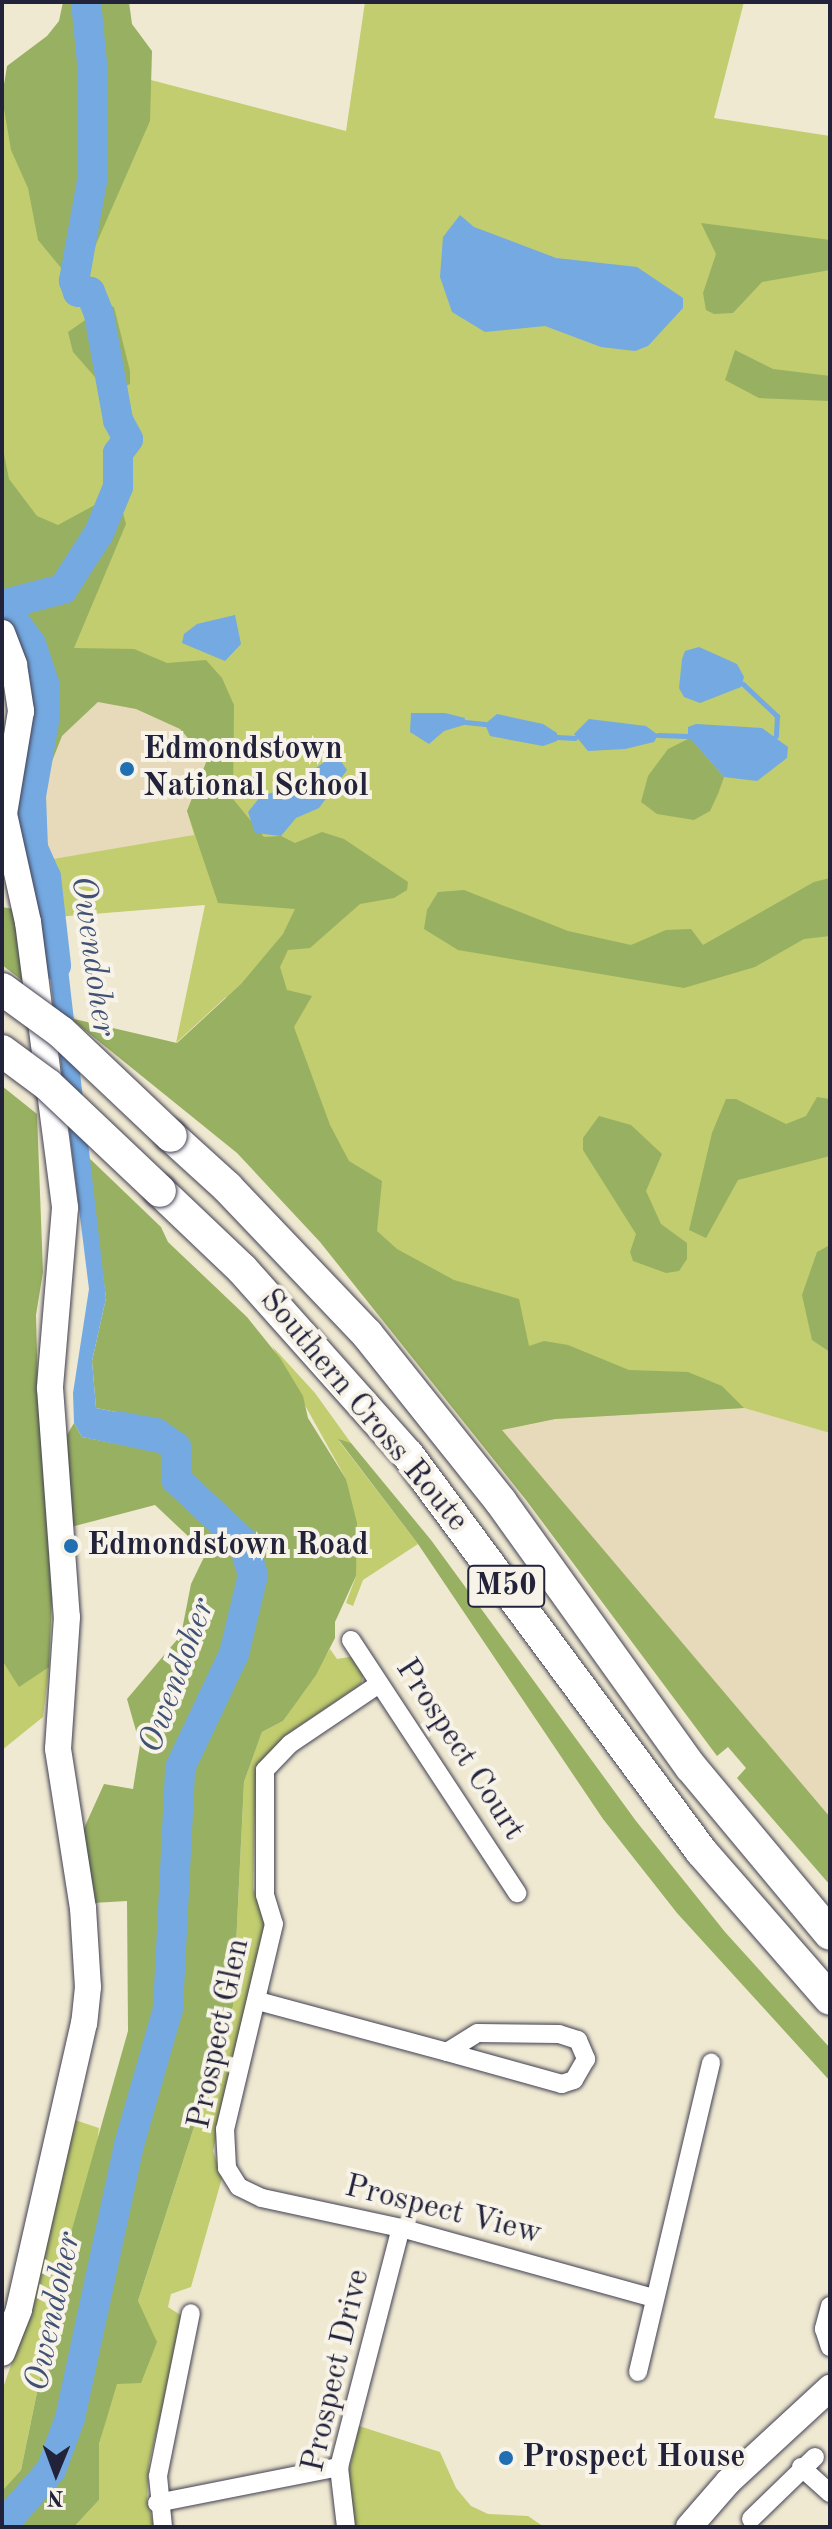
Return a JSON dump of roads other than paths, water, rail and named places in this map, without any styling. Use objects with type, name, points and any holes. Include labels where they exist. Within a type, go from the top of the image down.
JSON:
[{"type":"highway","name":"Southern Cross Route","points":[[2,989],[61,1032],[227,1187],[367,1334],[501,1502],[691,1767],[830,1934]]},
{"type":"highway","name":"Southern Cross Route","points":[[2,1051],[48,1085],[242,1269],[408,1455],[701,1851],[830,1999]]},
{"type":"main road","points":[[2,633],[14,665],[21,711],[4,814],[28,922],[65,1208],[50,1388],[67,1617],[58,1749],[83,1908],[88,1987],[84,2023],[19,2310],[2,2353]]},
{"type":"main road","points":[[689,2527],[728,2482],[830,2388]]},
{"type":"street","name":"Prospect Court","points":[[351,1640],[517,1893]]},
{"type":"street","name":"Prospect Glen","points":[[227,2168],[225,2129],[274,1924],[265,1895],[265,1770],[290,1744],[379,1684]]},
{"type":"street","points":[[258,2001],[562,2084],[574,2080],[586,2059],[578,2040],[559,2034],[478,2033],[447,2052]]},
{"type":"street","points":[[638,2372],[711,2062]]},
{"type":"street","name":"Prospect View","points":[[227,2168],[239,2187],[262,2198],[401,2228],[653,2298]]},
{"type":"street","name":"Prospect Drive","points":[[346,2527],[339,2467],[401,2228]]},
{"type":"street","points":[[830,2306],[824,2329],[830,2347]]},
{"type":"street","points":[[163,2527],[157,2503],[165,2432],[191,2313]]},
{"type":"street","points":[[751,2519],[808,2462],[830,2493]]},
{"type":"street","points":[[157,2503],[339,2467]]},
{"type":"water","points":[[460,215],[474,227],[556,258],[637,267],[683,298],[683,308],[648,346],[635,351],[601,347],[545,326],[485,332],[452,312],[440,277],[443,237]]},
{"type":"water","points":[[235,615],[241,644],[225,661],[182,643],[184,634],[197,624]]},
{"type":"water","points":[[699,647],[737,664],[744,677],[741,687],[700,703],[684,697],[679,688],[682,659],[685,651]]},
{"type":"water","points":[[411,713],[445,713],[465,718],[464,725],[444,731],[429,744],[410,732]]},
{"type":"water","points":[[497,714],[543,724],[557,733],[557,741],[543,746],[490,736],[485,724]]},
{"type":"water","points":[[589,719],[646,726],[658,735],[654,742],[625,749],[588,751],[574,734]]},
{"type":"water","points":[[696,724],[762,728],[788,747],[787,758],[757,781],[724,777],[688,736],[688,727]]},
{"type":"water","points":[[331,757],[338,757],[347,770],[319,808],[296,818],[281,836],[255,833],[248,812],[260,797],[293,785]]},
{"type":"water","points":[[63,925],[106,1298],[92,1361],[96,1408],[161,1421],[158,1453],[82,1437],[74,1423],[73,1393],[89,1289],[44,928]]},
{"type":"waterway","points":[[5,604],[63,589],[99,533],[118,487],[118,453],[128,439],[118,420],[99,314],[90,292],[78,292],[74,281],[92,181],[93,73],[86,2]]},
{"type":"waterway","name":"Owendoher","points":[[2,604],[31,644],[44,683],[45,716],[31,796],[33,848],[46,877],[56,965]]},
{"type":"waterway","points":[[743,684],[777,716],[776,736]]},
{"type":"waterway","points":[[465,722],[485,724]]},
{"type":"waterway","points":[[658,735],[688,736]]},
{"type":"waterway","points":[[557,737],[575,738]]},
{"type":"waterway","name":"Owendoher","points":[[2,2526],[51,2470],[70,2418],[129,2145],[168,2009],[180,1768],[234,1654],[253,1575],[243,1542],[176,1479],[176,1447],[156,1433],[121,1427]]},
{"type":"place","name":"Edmondstown National School","points":[[127,769]]},
{"type":"place","name":"Edmondstown Road","points":[[71,1546]]},
{"type":"place","name":"Prospect House","points":[[506,2458]]}]
